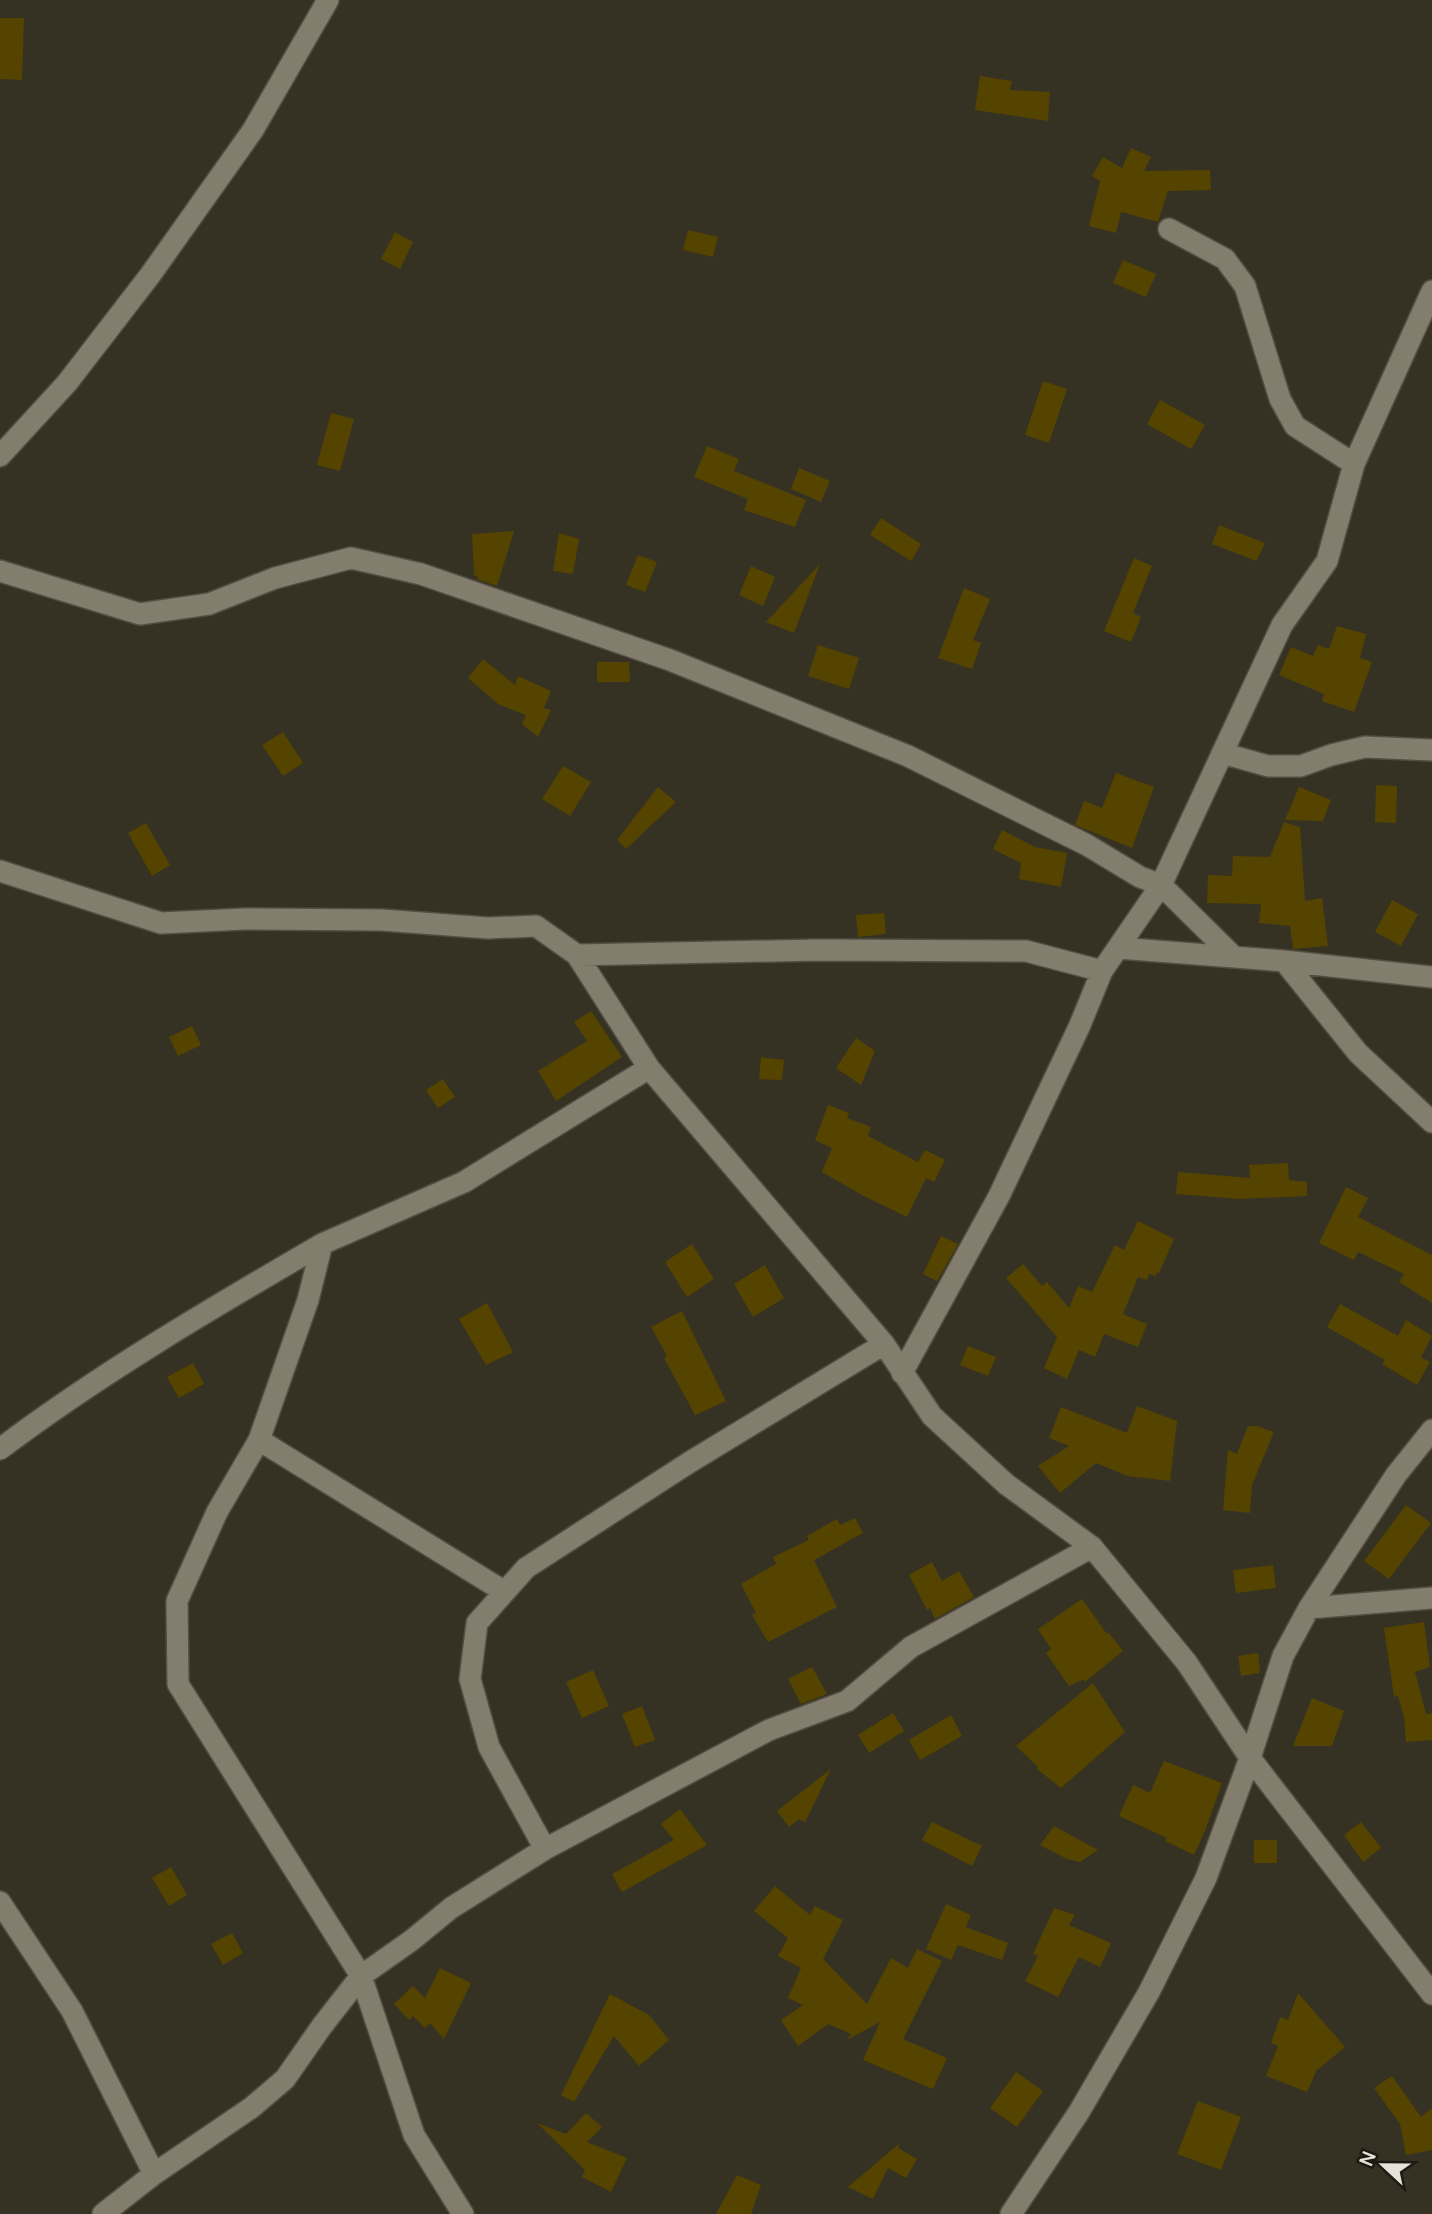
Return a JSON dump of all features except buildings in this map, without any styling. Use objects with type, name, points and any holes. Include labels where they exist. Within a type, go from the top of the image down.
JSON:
[{"type":"street","points":[[0,456],[67,383],[109,331],[166,252],[253,130],[328,0]]},
{"type":"street","points":[[1169,229],[1225,259],[1245,286],[1280,399],[1295,426],[1354,464]]},
{"type":"street","points":[[902,1373],[999,1196],[1080,1025],[1102,971],[1161,886],[1282,625],[1327,561],[1354,464],[1432,291]]},
{"type":"street","points":[[0,571],[140,614],[209,604],[275,579],[351,558],[421,574],[670,660],[908,756],[1087,845],[1140,877],[1161,886],[1234,957]]},
{"type":"street","points":[[1222,753],[1268,766],[1301,766],[1365,747],[1432,750]]},
{"type":"street","points":[[0,871],[161,923],[244,919],[382,920],[488,928],[536,926],[577,956],[649,1068],[884,1344],[932,1416],[1006,1484],[1092,1548],[1187,1663],[1250,1758],[1432,1994]]},
{"type":"street","points":[[1118,948],[1284,961],[1432,977]]},
{"type":"street","points":[[577,956],[818,950],[1026,951],[1102,971]]},
{"type":"street","points":[[1284,961],[1358,1053],[1432,1122]]},
{"type":"street","points":[[0,1449],[210,1309],[322,1244],[464,1182],[649,1068]]},
{"type":"street","points":[[322,1244],[308,1300],[259,1440],[217,1511],[177,1601],[178,1684],[361,1976],[414,2135],[463,2214]]},
{"type":"street","points":[[545,1849],[489,1747],[470,1679],[477,1623],[526,1568],[690,1462],[884,1344]]},
{"type":"street","points":[[1011,2214],[1080,2112],[1149,1992],[1206,1878],[1250,1758],[1283,1656],[1309,1608],[1396,1475],[1432,1430]]},
{"type":"street","points":[[259,1440],[505,1592]]},
{"type":"street","points":[[111,2211],[153,2174],[251,2108],[285,2079],[361,1976],[451,1908],[545,1849],[769,1730],[847,1700],[911,1647],[1092,1548]]},
{"type":"street","points":[[1309,1608],[1432,1598]]},
{"type":"street","points":[[0,1902],[72,2011],[153,2174]]}]
